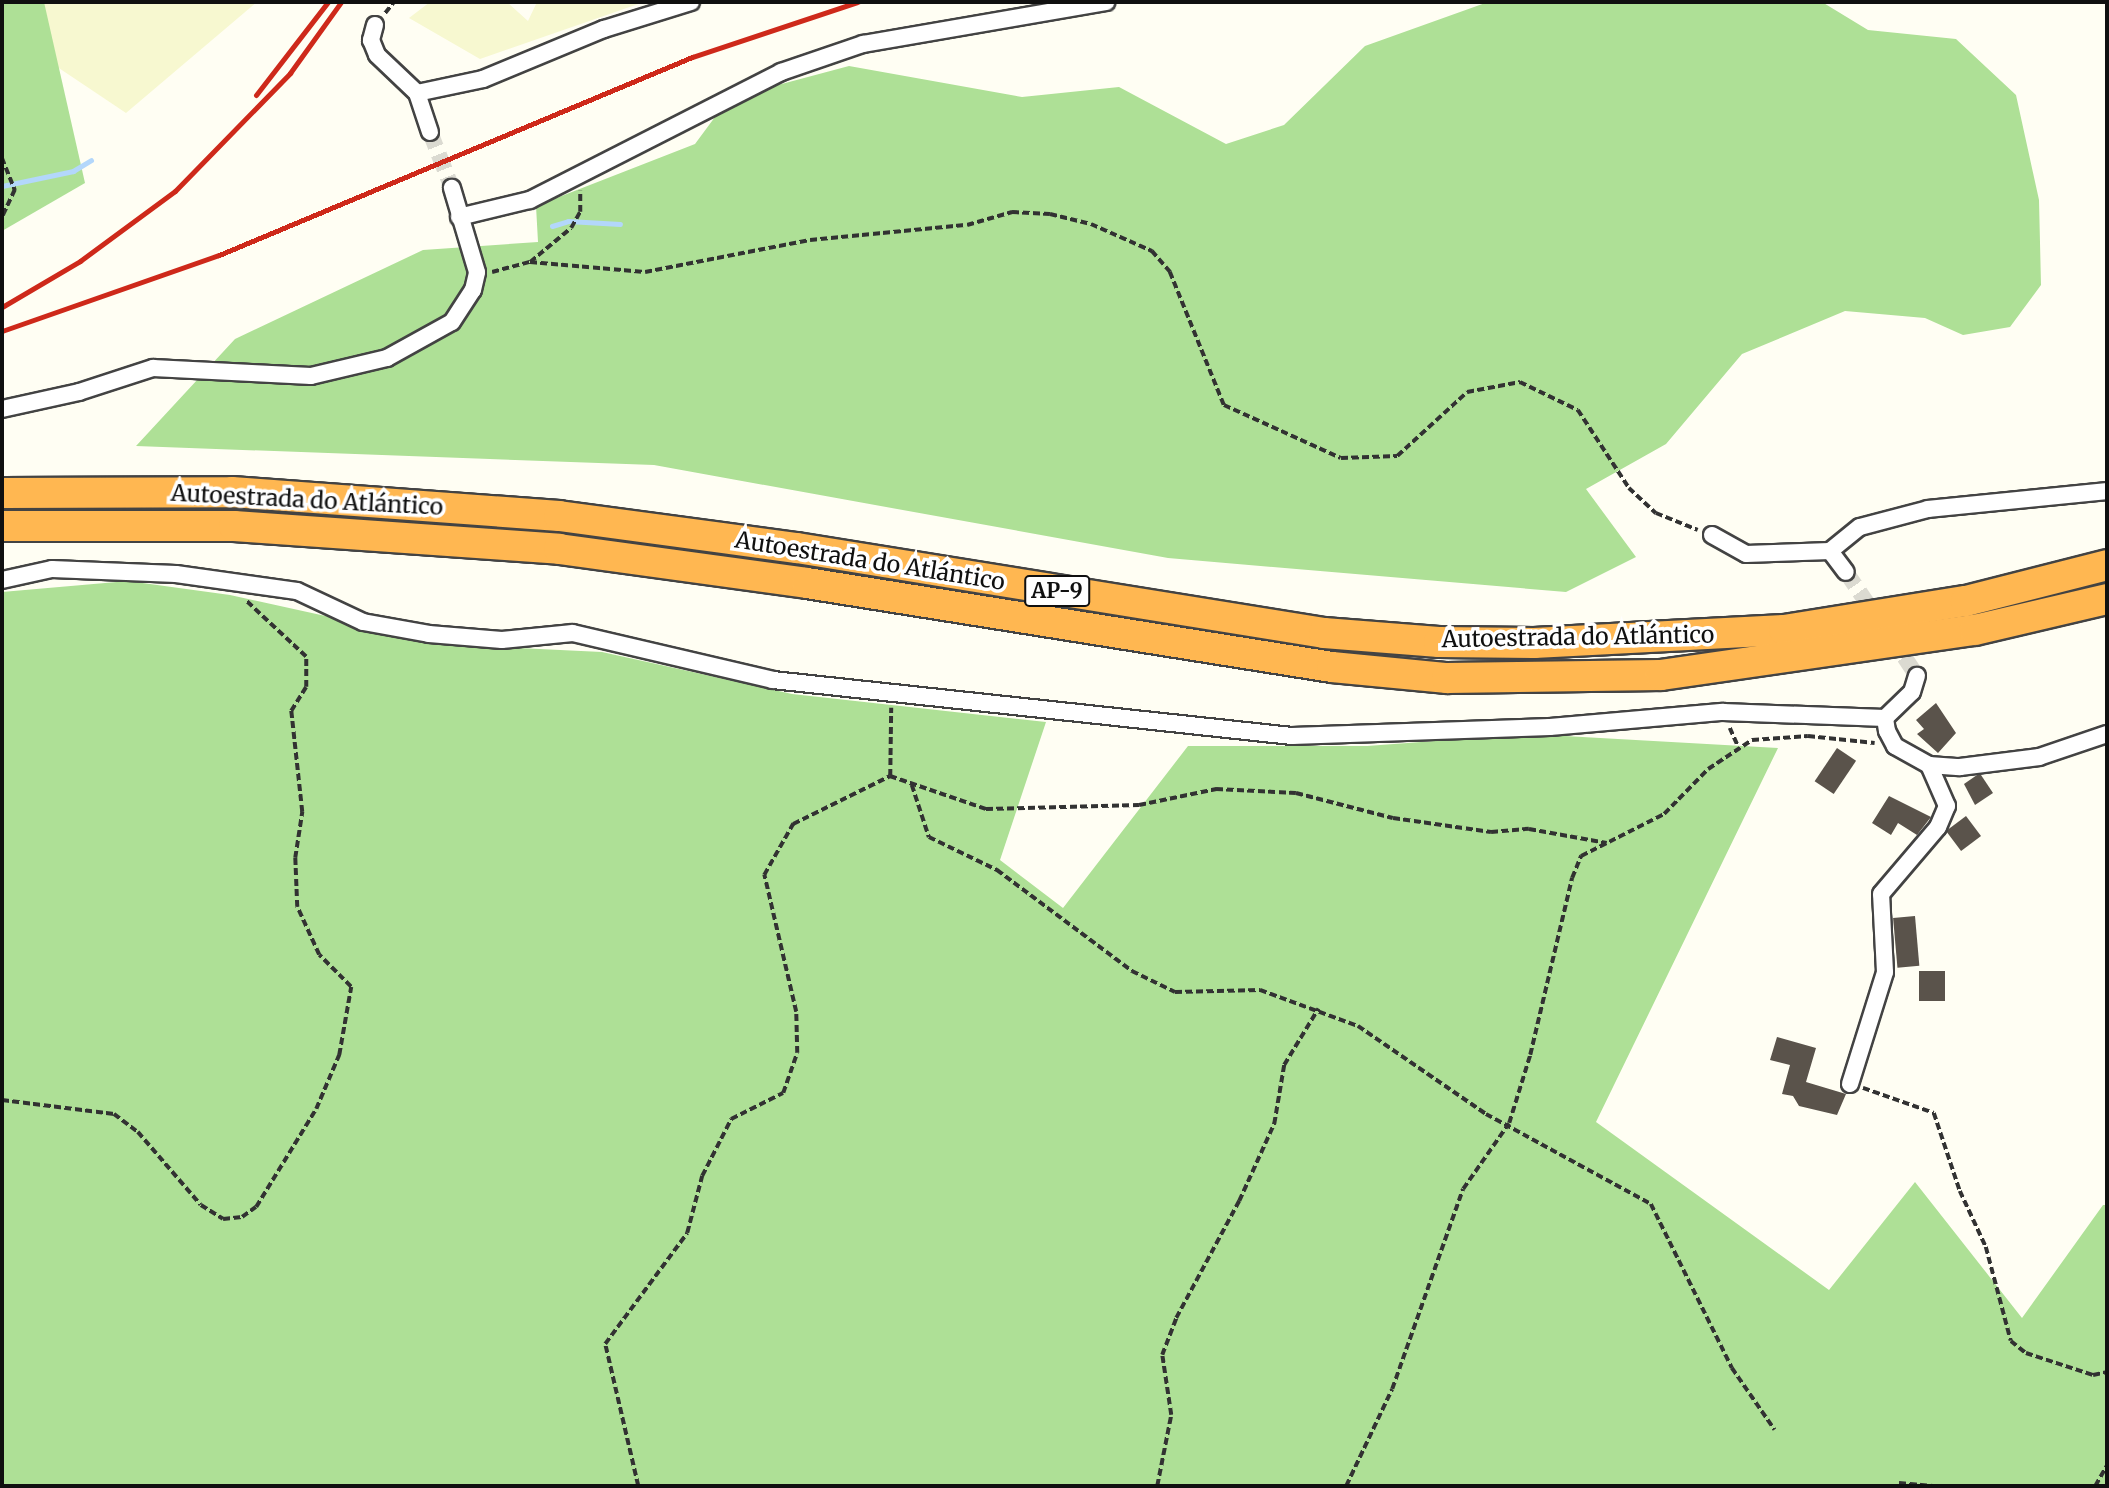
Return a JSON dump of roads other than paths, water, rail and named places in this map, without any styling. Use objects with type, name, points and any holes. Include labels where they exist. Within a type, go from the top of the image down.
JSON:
[{"type":"highway","name":"Autoestrada do Atlántico","points":[[2,493],[232,492],[559,516],[797,548],[1324,633],[1439,642],[1534,643],[1784,630],[1966,601],[2107,565]]},
{"type":"highway","name":"Autoestrada do Atlántico","points":[[2,526],[234,526],[559,549],[807,583],[1332,667],[1447,678],[1661,675],[1975,630],[2107,599]]},
{"type":"street","points":[[417,93],[483,79],[604,29],[691,2]]},
{"type":"street","points":[[460,222],[530,200],[781,72],[863,44],[1107,2]]},
{"type":"street","points":[[375,25],[371,40],[377,55],[417,93],[430,132]]},
{"type":"street","points":[[2,409],[79,392],[153,368],[311,376],[387,358],[452,321],[467,303],[477,272],[452,188]]},
{"type":"street","points":[[1712,535],[1746,554],[1830,551],[1860,527],[1928,509],[2107,491]]},
{"type":"street","points":[[1830,551],[1846,572]]},
{"type":"street","points":[[2,580],[52,569],[107,569],[297,591],[363,622],[429,634],[502,640],[573,633],[710,668],[891,693],[1292,736],[1550,727],[1723,712],[1885,718],[1912,692],[1917,676]]},
{"type":"street","points":[[1885,718],[1895,746],[1929,765],[1960,767],[2039,757],[2107,734]]},
{"type":"street","points":[[1850,1084],[1885,972],[1881,894],[1938,827],[1947,806],[1929,765]]},
{"type":"waterway","points":[[2,186],[73,171],[91,160]]},
{"type":"waterway","points":[[552,226],[568,221],[620,224]]},
{"type":"tunnel","points":[[430,132],[452,188]]},
{"type":"tunnel","points":[[1846,572],[1878,619]]},
{"type":"tunnel","points":[[1891,637],[1917,676]]},
{"type":"railway","points":[[256,95],[328,2]]},
{"type":"railway","points":[[2,307],[80,261],[175,191],[290,73],[341,2]]},
{"type":"railway","points":[[2,331],[219,255],[692,57],[857,2]]}]
